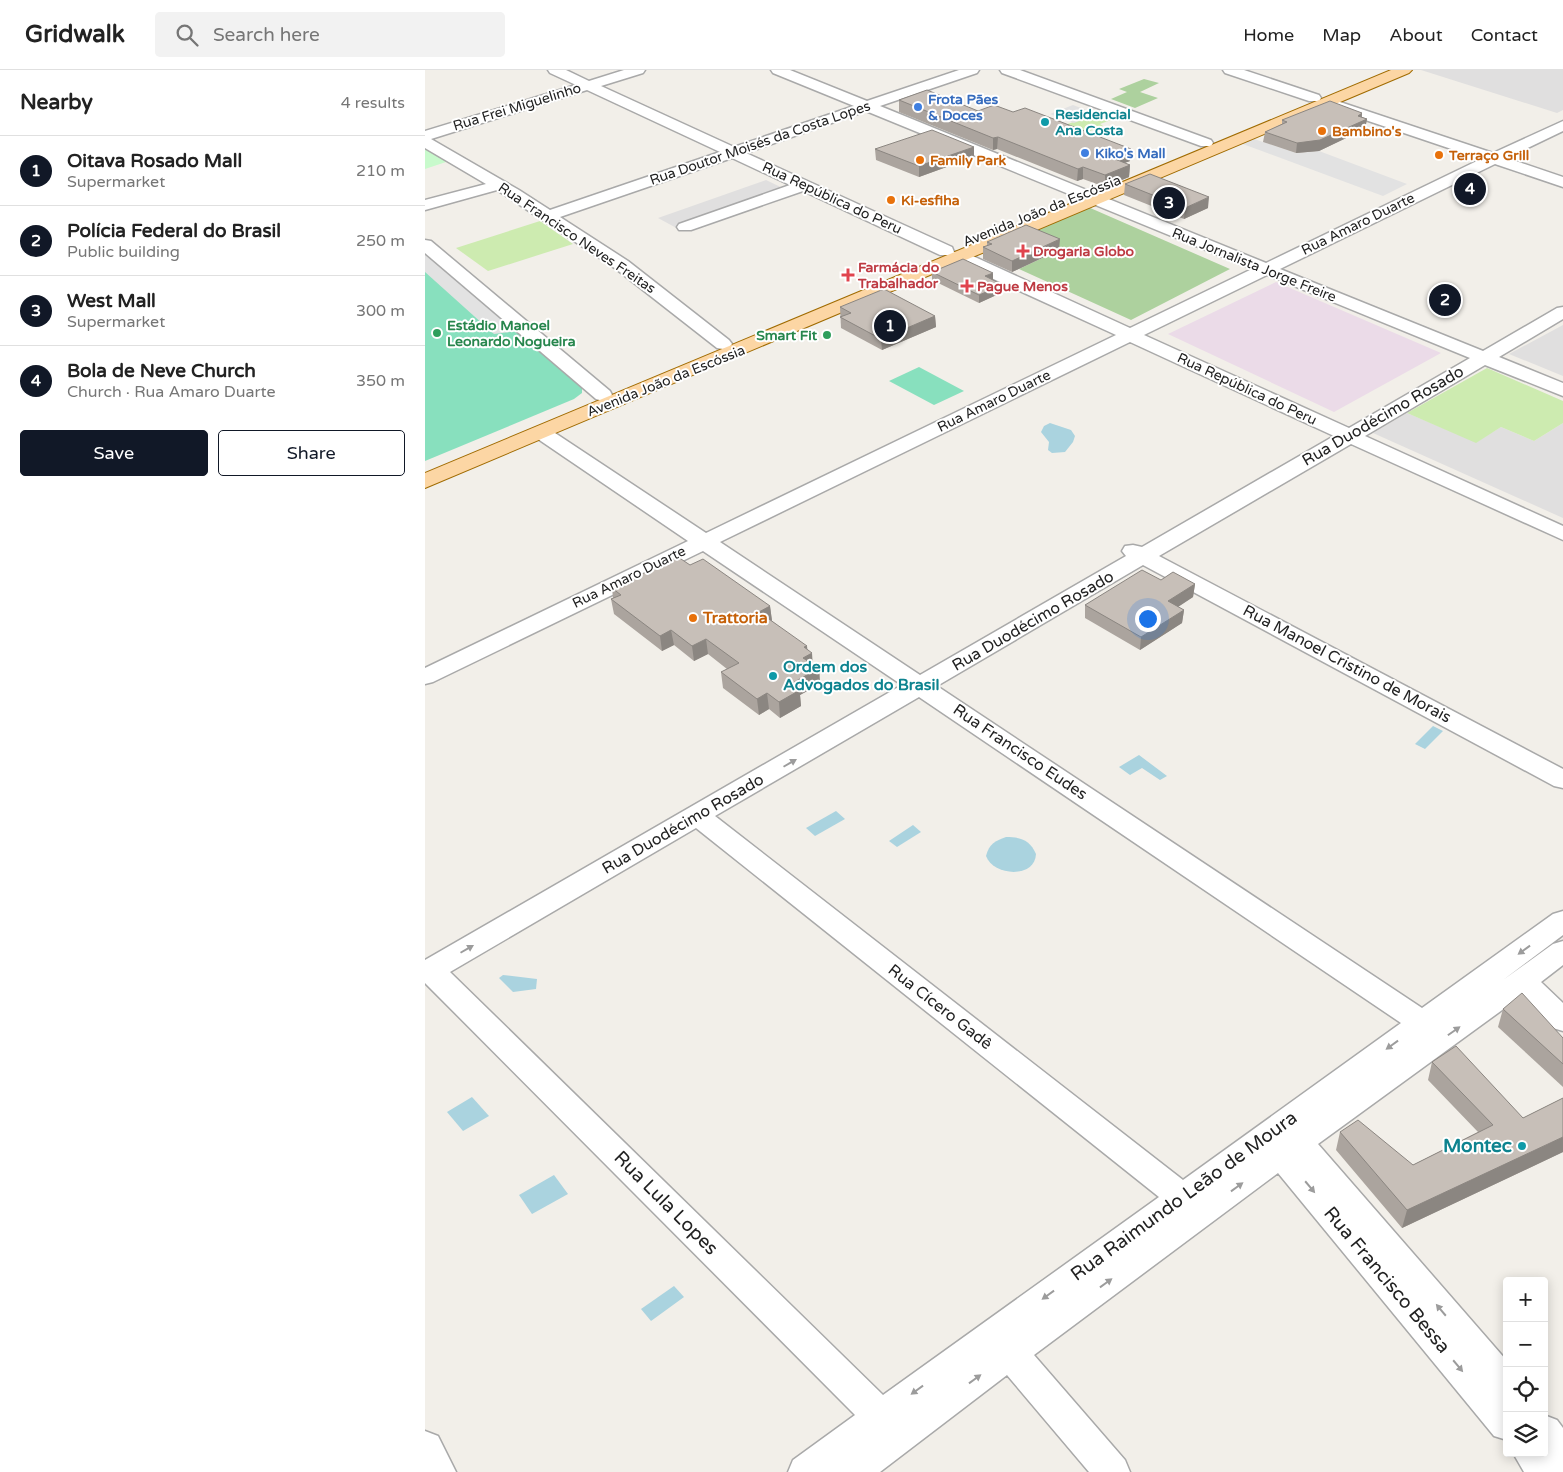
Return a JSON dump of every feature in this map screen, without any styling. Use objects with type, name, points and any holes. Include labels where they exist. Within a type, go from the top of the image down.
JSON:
[{"type":"main road","name":"Avenida João da Escóssia","points":[[425,470],[723,344],[1088,198],[1321,100],[1382,70]]},
{"type":"main road","name":"Avenida João da Escóssia","points":[[1088,198],[1207,143],[1404,70]]},
{"type":"main road","name":"Avenida João da Escóssia","points":[[425,481],[542,433],[952,254]]},
{"type":"street","name":"Rua República do Peru","points":[[555,70],[1563,534]]},
{"type":"street","name":"Rua Frei Miguelinho","points":[[425,136],[638,70]]},
{"type":"street","name":"Rua Jornalista Jorge Freire","points":[[778,70],[1088,198],[1563,390]]},
{"type":"street","name":"Rua Doutor Moisés da Costa Lopes","points":[[548,216],[973,70]]},
{"type":"street","points":[[1007,70],[1207,143]]},
{"type":"street","points":[[1230,70],[1563,182]]},
{"type":"street","name":"Rua Amaro Duarte","points":[[425,677],[1563,125]]},
{"type":"street","name":"Rua Francisco Neves Freitas","points":[[425,142],[548,216],[648,283],[723,344]]},
{"type":"street","points":[[425,205],[498,185]]},
{"type":"street","points":[[685,226],[804,185]]},
{"type":"street","points":[[425,244],[603,396]]},
{"type":"street","name":"Rua Duodécimo Rosado","points":[[427,965],[1476,355],[1563,300]]},
{"type":"street","name":"Rua Duodécimo Rosado","points":[[1476,355],[1563,312]]},
{"type":"street","name":"Rua Francisco Eudes","points":[[542,433],[1423,1023]]},
{"type":"street","name":"Rua Manoel Cristino de Morais","points":[[1144,549],[1563,765]]},
{"type":"street","name":"Rua Manoel Cristino de Morais","points":[[1144,549],[1563,780]]},
{"type":"street","name":"Rua Duodécimo Rosado","points":[[427,965],[698,816],[915,681]]},
{"type":"street","name":"Rua Cícero Gadê","points":[[698,816],[1183,1197]]},
{"type":"street","name":"Rua Raimundo Leão de Moura","points":[[806,1472],[890,1426],[1010,1353],[1283,1139],[1423,1023],[1563,921]]},
{"type":"street","name":"Rua Raimundo Leão de Moura","points":[[852,1472],[890,1426],[1183,1197],[1283,1139],[1523,982],[1563,951]]},
{"type":"street","name":"Rua Lula Lopes","points":[[427,965],[890,1426]]},
{"type":"street","points":[[1523,982],[1563,1020]]},
{"type":"street","name":"Rua Francisco Bessa","points":[[1283,1139],[1503,1383]]},
{"type":"street","name":"Rua Francisco Bessa","points":[[1283,1139],[1503,1419]]},
{"type":"street","points":[[1010,1353],[1112,1472]]},
{"type":"street","points":[[1548,1437],[1563,1455]]},
{"type":"street","points":[[425,1448],[438,1472]]},
{"type":"street","points":[[1534,1457],[1546,1472]]},
{"type":"shaded area","points":[[1421,70],[1563,70],[1563,110],[1557,113]]},
{"type":"shaded area","points":[[1073,105],[1097,114],[1074,123],[1050,114]]},
{"type":"shaded area","points":[[1254,139],[1296,153],[1319,151],[1407,184],[1383,196],[1240,143]]},
{"type":"shaded area","points":[[766,180],[791,192],[682,231],[658,218]]},
{"type":"shaded area","points":[[425,253],[517,331],[494,334],[425,272]]},
{"type":"shaded area","points":[[1276,282],[1441,353],[1334,412],[1168,334]]},
{"type":"shaded area","points":[[1563,325],[1563,376],[1509,354]]},
{"type":"shaded area","points":[[1407,413],[1476,442],[1501,427],[1534,441],[1563,423],[1563,518],[1373,433]]},
{"type":"green space","points":[[1144,79],[1159,83],[1140,92],[1158,98],[1135,108],[1111,99],[1127,92],[1119,89]]},
{"type":"green space","points":[[1097,114],[1111,120],[1100,124],[1103,126],[1071,138],[1050,130]]},
{"type":"green space","points":[[425,148],[449,161],[425,169]]},
{"type":"green space","points":[[1088,207],[1230,269],[1131,320],[1019,269],[1059,250],[1020,234]]},
{"type":"green space","points":[[540,221],[573,244],[488,271],[456,248]]},
{"type":"green space","points":[[425,253],[582,388],[582,393],[574,399],[425,461]]},
{"type":"green space","points":[[919,367],[964,391],[934,405],[889,381]]},
{"type":"green space","points":[[1487,368],[1563,401],[1563,423],[1534,441],[1501,427],[1476,443],[1407,413]]},
{"type":"water","points":[[1050,423],[1071,430],[1075,436],[1065,452],[1052,453],[1048,450],[1049,442],[1041,432],[1044,426]]},
{"type":"water","points":[[1433,726],[1443,731],[1425,749],[1415,744]]},
{"type":"water","points":[[1139,755],[1167,776],[1160,780],[1142,768],[1130,775],[1119,767]]},
{"type":"water","points":[[836,811],[845,819],[815,836],[806,828]]},
{"type":"water","points":[[913,825],[921,832],[897,847],[889,841]]},
{"type":"water","points":[[1006,837],[1024,840],[1034,849],[1036,854],[1034,862],[1029,868],[1022,871],[1005,871],[990,863],[986,856],[989,849],[996,842]]},
{"type":"water","points":[[503,975],[537,979],[536,989],[513,992],[499,978]]},
{"type":"water","points":[[472,1097],[489,1116],[463,1131],[447,1112]]},
{"type":"water","points":[[554,1175],[568,1194],[532,1214],[519,1195]]},
{"type":"water","points":[[674,1286],[684,1297],[651,1321],[641,1309]]},
{"type":"building","points":[[927,90],[978,111],[994,105],[1013,112],[1025,108],[1131,149],[1110,157],[1130,165],[1105,175],[1083,167],[1078,169],[998,137],[993,138],[899,100]]},
{"type":"building","points":[[1330,101],[1362,113],[1358,116],[1367,119],[1320,140],[1297,143],[1265,132],[1287,122],[1282,120]]},
{"type":"building","points":[[932,130],[974,147],[919,166],[875,149]]},
{"type":"building","points":[[1150,174],[1209,197],[1185,208],[1125,184]]},
{"type":"building","points":[[1026,225],[1060,239],[1012,261],[983,247],[992,244],[987,242]]},
{"type":"building","points":[[963,259],[993,273],[985,276],[1003,285],[979,295],[932,272]]},
{"type":"building","points":[[884,289],[935,316],[881,339],[840,317],[851,313],[840,307]]},
{"type":"building","points":[[678,557],[690,565],[703,559],[770,606],[759,612],[807,646],[804,647],[812,653],[803,658],[819,668],[791,684],[800,690],[779,702],[767,693],[757,699],[721,672],[739,663],[706,639],[692,646],[671,630],[660,636],[611,599],[621,595],[612,588]]},
{"type":"building","points":[[1142,570],[1161,580],[1173,572],[1195,584],[1168,601],[1184,610],[1141,637],[1085,605]]},
{"type":"building","points":[[1522,993],[1563,1038],[1563,1064],[1503,1009]]},
{"type":"building","points":[[1456,1046],[1523,1118],[1563,1098],[1563,1137],[1407,1210],[1340,1132],[1358,1120],[1413,1165],[1493,1125],[1432,1062]]},
{"type":"place","name":"Frota Pães & Doces","points":[[918,107]]},
{"type":"place","name":"Residencial Ana Costa","points":[[1045,122]]},
{"type":"place","name":"Bambino's","points":[[1322,131]]},
{"type":"place","name":"Kiko's Mall","points":[[1085,153]]},
{"type":"place","name":"Terraço Grill","points":[[1439,155]]},
{"type":"place","name":"Family Park","points":[[920,160]]},
{"type":"place","name":"Bola de Neve Church","points":[[1470,189]]},
{"type":"place","name":"Ki-esfiha","points":[[891,200]]},
{"type":"place","name":"West Mall","points":[[1169,203]]},
{"type":"place","name":"Drogaria Globo","points":[[1023,251]]},
{"type":"place","name":"Farmácia do Trabalhador","points":[[848,275]]},
{"type":"place","name":"Pague Menos","points":[[967,286]]},
{"type":"place","name":"Polícia Federal do Brasil","points":[[1445,300]]},
{"type":"place","name":"Oitava Rosado Mall","points":[[890,326]]},
{"type":"place","name":"Estádio Manoel Leonardo Nogueira","points":[[437,333]]},
{"type":"place","name":"Smart Fit","points":[[827,335]]},
{"type":"place","name":"Trattoria","points":[[693,618]]},
{"type":"place","name":"Ordem dos Advogados do Brasil","points":[[773,676]]},
{"type":"place","name":"Montec","points":[[1522,1146]]}]
